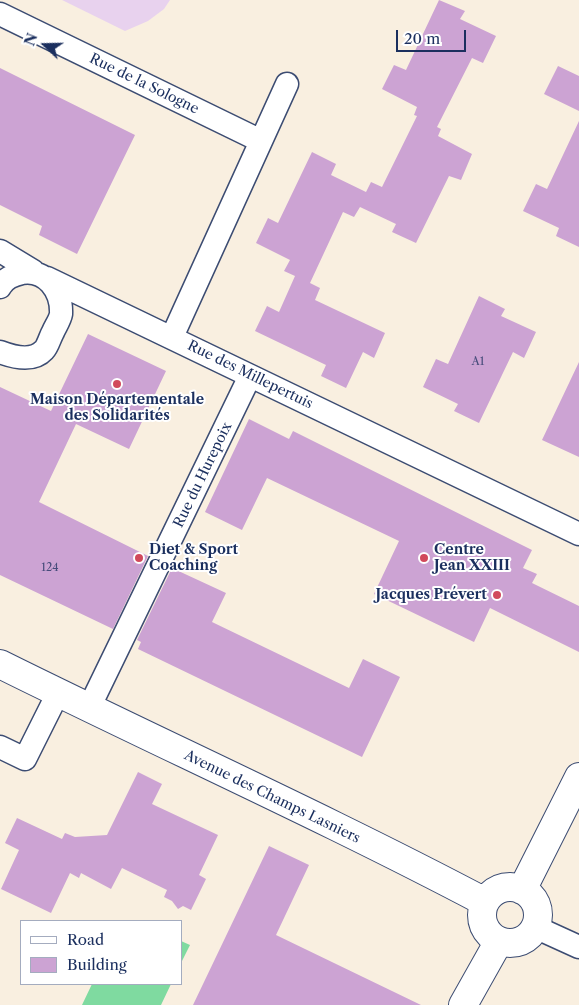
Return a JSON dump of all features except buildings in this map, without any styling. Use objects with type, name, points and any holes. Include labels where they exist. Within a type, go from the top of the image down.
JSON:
[{"type":"street","name":"Rue de la Sologne","points":[[0,14],[261,141]]},
{"type":"street","name":"Rue des Millepertuis","points":[[287,84],[172,337],[579,534]]},
{"type":"street","points":[[0,251],[40,274],[172,337]]},
{"type":"street","points":[[0,287],[3,281],[16,274],[40,274]]},
{"type":"street","points":[[0,352],[20,358],[34,355],[44,350],[61,315],[57,295],[40,274]]},
{"type":"street","name":"Rue du Hurepoix","points":[[89,708],[250,376]]},
{"type":"street","name":"Avenue des Champs Lasniers","points":[[0,664],[415,865],[485,902]]},
{"type":"street","points":[[0,747],[25,759],[58,693]]},
{"type":"street","points":[[522,890],[579,777]]},
{"type":"street","points":[[502,888],[522,890],[528,894],[536,905],[538,919],[535,927],[531,934],[516,943],[499,941],[486,929],[483,920],[485,902],[490,895],[502,888]]},
{"type":"street","points":[[535,927],[579,946]]},
{"type":"street","points":[[463,1005],[499,941]]},
{"type":"shaded area","points":[[62,0],[170,0],[164,9],[148,21],[125,31]]},
{"type":"green space","points":[[182,941],[190,945],[182,961]]},
{"type":"green space","points":[[92,985],[171,985],[161,1005],[82,1005]]},
{"type":"place","name":"Maison Départementale des Solidarités","points":[[117,384]]},
{"type":"place","name":"Diet & Sport Coaching","points":[[139,558]]},
{"type":"place","name":"Centre Jean XXIII","points":[[424,558]]},
{"type":"place","name":"Jacques Prévert","points":[[497,595]]}]
